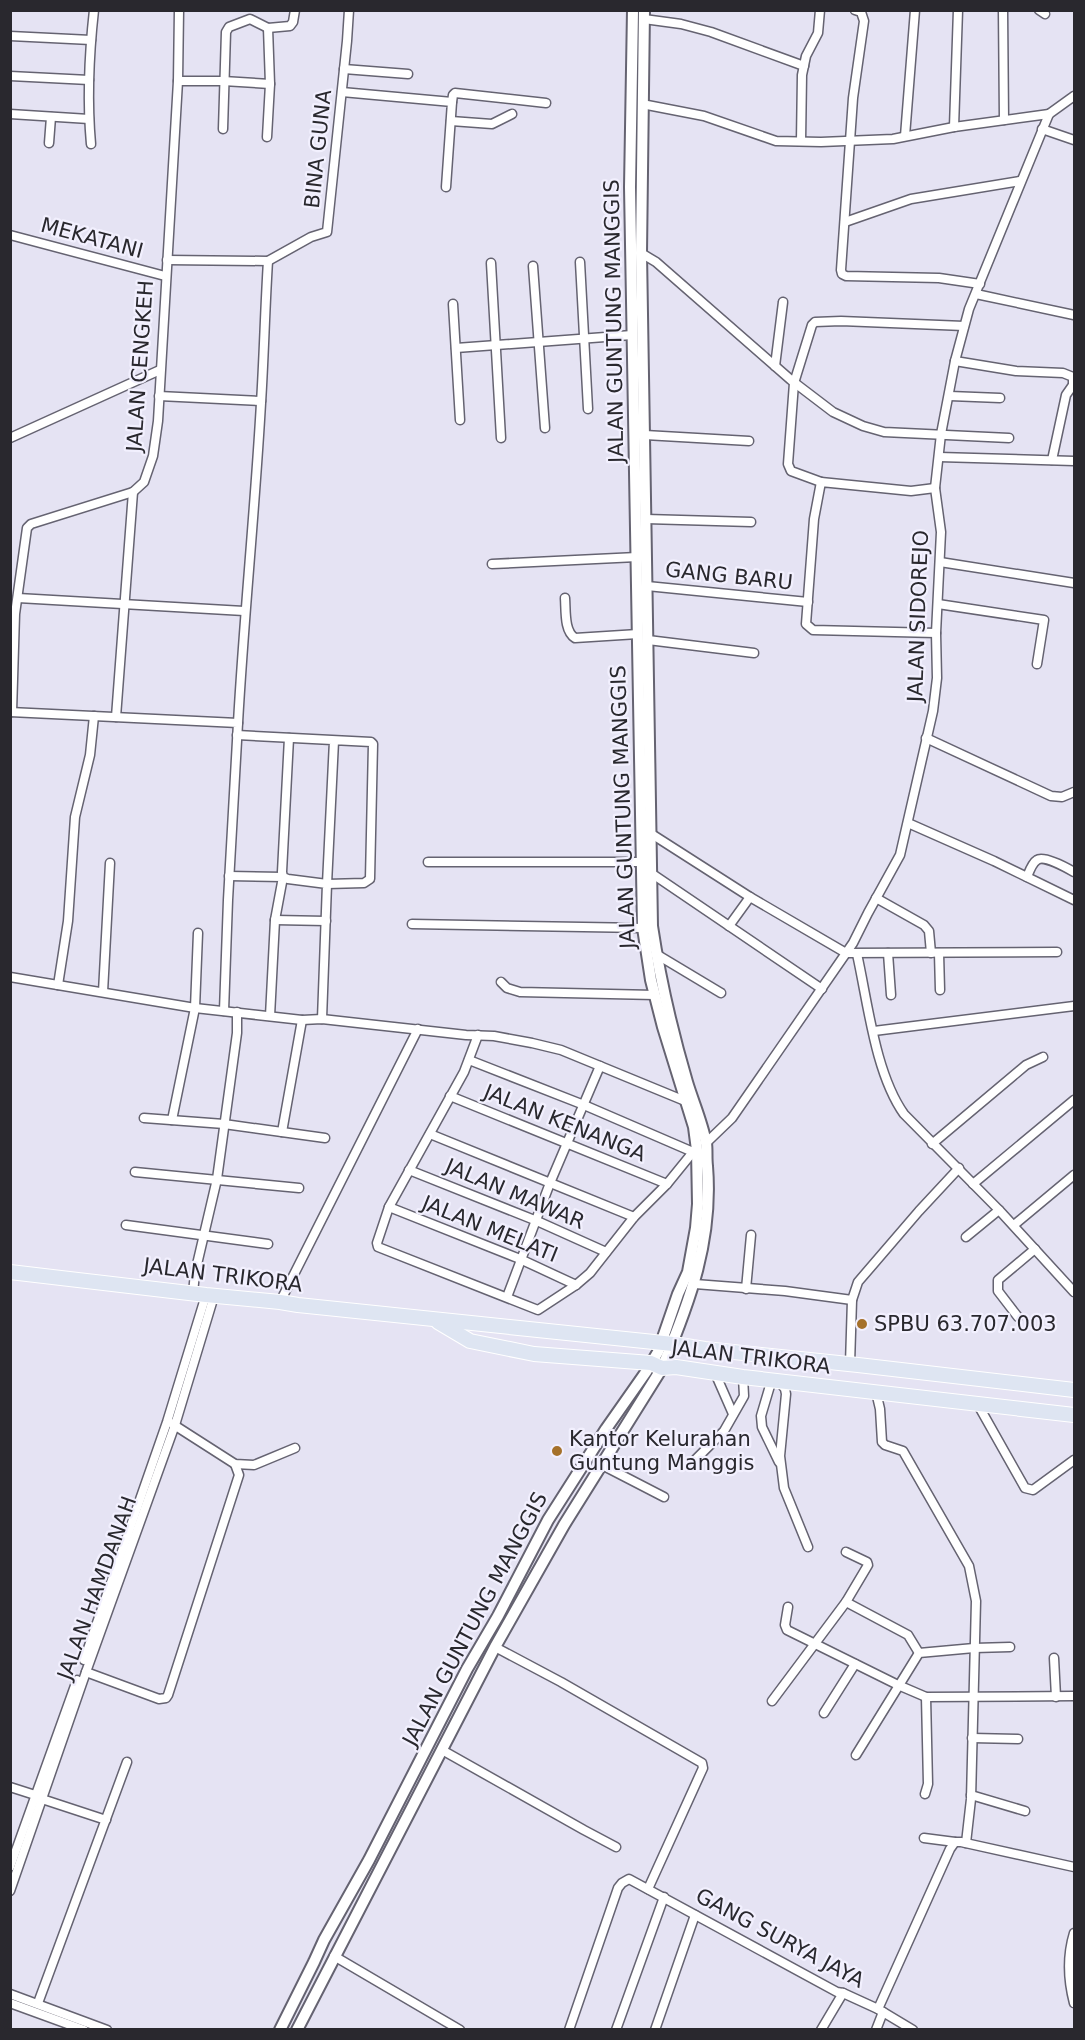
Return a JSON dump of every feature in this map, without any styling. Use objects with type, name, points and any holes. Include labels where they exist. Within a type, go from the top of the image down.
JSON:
[{"type":"main road","name":"JALAN TRIKORA","points":[[10,1272],[1074,1390]]},
{"type":"main road","name":"JALAN TRIKORA","points":[[431,1318],[470,1341],[534,1354],[676,1367],[743,1377],[1074,1414]]},
{"type":"main road","points":[[470,1341],[468,1331],[473,1323]]},
{"type":"street","points":[[91,144],[88,119],[94,10]]},
{"type":"street","name":"JALAN CENGKEH","points":[[116,717],[133,492],[144,482],[153,456],[159,396],[178,81],[179,10]]},
{"type":"street","points":[[223,129],[226,32],[229,27],[250,14],[268,28],[290,26],[295,10]]},
{"type":"street","name":"BINA GUNA","points":[[167,260],[267,261],[311,237],[327,232],[349,10]]},
{"type":"street","name":"JALAN GUNTUNG MANGGIS","points":[[633,10],[638,40],[642,104],[636,187],[641,254],[637,557],[643,637],[644,730],[641,862],[644,928],[655,995],[690,1103]]},
{"type":"street","points":[[801,141],[804,66],[806,56],[818,33],[820,10]]},
{"type":"street","points":[[855,10],[861,12],[864,21],[853,98],[841,270],[846,276],[939,278],[980,284]]},
{"type":"street","points":[[905,136],[915,10]]},
{"type":"street","points":[[954,127],[958,10]]},
{"type":"street","points":[[1003,10],[1004,120]]},
{"type":"street","points":[[644,15],[711,32],[804,66]]},
{"type":"street","name":"JALAN GUNTUNG MANGGIS","points":[[643,637],[646,586],[645,435],[640,419],[632,335],[638,40],[644,15]]},
{"type":"street","points":[[267,137],[270,84],[268,28]]},
{"type":"street","points":[[10,36],[91,40]]},
{"type":"street","points":[[344,69],[408,74]]},
{"type":"street","points":[[10,76],[89,80]]},
{"type":"street","points":[[178,81],[270,84]]},
{"type":"street","points":[[342,92],[452,102]]},
{"type":"street","points":[[446,187],[452,102],[455,93],[546,103]]},
{"type":"street","name":"JALAN SIDOREJO","points":[[507,1297],[535,1311],[576,1285],[590,1273],[634,1217],[699,1148],[732,1118],[853,943],[900,855],[933,711],[937,678],[936,633],[941,532],[934,488],[941,434],[955,361],[964,326],[976,294],[1042,129],[1049,114],[1074,96]]},
{"type":"street","points":[[642,104],[704,116],[776,141],[851,140],[905,136],[1049,114]]},
{"type":"street","points":[[10,114],[88,119]]},
{"type":"street","points":[[451,121],[492,124],[512,114]]},
{"type":"street","points":[[49,143],[51,117]]},
{"type":"street","points":[[1042,129],[1074,140]]},
{"type":"street","points":[[845,222],[911,199],[1020,181]]},
{"type":"street","name":"MEKATANI","points":[[10,235],[165,276]]},
{"type":"street","points":[[641,254],[656,262],[794,383],[833,412],[874,430],[1009,438]]},
{"type":"street","points":[[224,1011],[244,611],[251,550],[261,401],[267,261]]},
{"type":"street","points":[[580,262],[588,409]]},
{"type":"street","points":[[491,263],[501,438]]},
{"type":"street","points":[[533,266],[545,428]]},
{"type":"street","points":[[976,294],[1074,315]]},
{"type":"street","points":[[775,366],[783,302]]},
{"type":"street","points":[[453,304],[460,420]]},
{"type":"street","points":[[934,488],[911,491],[821,482],[789,469],[794,383],[812,325],[815,322],[964,326]]},
{"type":"street","points":[[456,348],[632,335]]},
{"type":"street","points":[[955,361],[1016,371],[1063,373],[1073,377],[1073,385],[1066,395],[1052,460]]},
{"type":"street","points":[[10,438],[160,370]]},
{"type":"street","points":[[159,396],[261,401]]},
{"type":"street","points":[[950,396],[1000,398]]},
{"type":"street","points":[[645,435],[749,441]]},
{"type":"street","points":[[939,457],[1074,461]]},
{"type":"street","points":[[821,482],[814,519],[806,624],[813,630],[936,633]]},
{"type":"street","points":[[133,492],[27,528],[18,598],[13,611],[11,712],[238,723]]},
{"type":"street","points":[[646,519],[751,522]]},
{"type":"street","points":[[492,564],[637,557]]},
{"type":"street","points":[[940,562],[1074,583]]},
{"type":"street","name":"GANG BARU","points":[[646,586],[808,602]]},
{"type":"street","points":[[18,598],[244,611]]},
{"type":"street","points":[[565,598],[568,630],[575,638],[643,637],[690,647],[754,653]]},
{"type":"street","points":[[938,604],[1044,620],[1037,664]]},
{"type":"street","points":[[58,985],[68,921],[75,818],[90,755],[94,716]]},
{"type":"street","name":"JALAN GUNTUNG MANGGIS","points":[[297,2030],[495,1647],[564,1525],[646,1390],[695,1284],[707,1213],[699,1148],[661,982],[652,926],[644,730]]},
{"type":"street","points":[[229,876],[283,877],[327,885],[364,884],[370,879],[374,747],[371,742],[237,735]]},
{"type":"street","points":[[270,1016],[275,920],[283,877],[289,738]]},
{"type":"street","points":[[926,738],[1051,796],[1062,797],[1074,792]]},
{"type":"street","points":[[322,1019],[334,741]]},
{"type":"street","points":[[908,823],[1074,900]]},
{"type":"street","points":[[650,833],[750,897],[846,953],[1057,952]]},
{"type":"street","points":[[1026,877],[1035,861],[1039,859],[1074,872]]},
{"type":"street","points":[[428,862],[641,862]]},
{"type":"street","points":[[103,992],[110,863]]},
{"type":"street","points":[[651,873],[822,989]]},
{"type":"street","points":[[729,926],[750,897]]},
{"type":"street","points":[[876,898],[924,925],[929,931],[935,953],[940,990]]},
{"type":"street","points":[[275,920],[326,921]]},
{"type":"street","points":[[412,924],[644,928]]},
{"type":"street","points":[[172,1120],[195,1008],[198,933]]},
{"type":"street","points":[[656,954],[721,993]]},
{"type":"street","points":[[857,954],[878,1056],[894,1101],[903,1114],[1014,1225],[1074,1292]]},
{"type":"street","points":[[888,954],[891,995]]},
{"type":"street","points":[[10,977],[195,1008],[302,1020],[322,1019],[494,1036],[532,1043],[561,1050],[690,1103]]},
{"type":"street","points":[[501,982],[507,988],[520,992],[655,995]]},
{"type":"street","points":[[874,1031],[1074,1006]]},
{"type":"street","name":"JALAN HAMDANAH","points":[[10,1867],[86,1672],[171,1424],[204,1294],[195,1273],[217,1179],[237,1033],[237,1012]]},
{"type":"street","points":[[282,1132],[302,1020]]},
{"type":"street","points":[[280,1302],[418,1029]]},
{"type":"street","points":[[478,1035],[469,1060],[389,1207],[377,1243],[378,1247],[507,1297],[550,1183],[600,1066]]},
{"type":"street","points":[[932,1144],[1026,1065],[1043,1057]]},
{"type":"street","points":[[469,1060],[584,1106],[699,1148]]},
{"type":"street","name":"JALAN KENANGA","points":[[450,1096],[667,1184]]},
{"type":"street","points":[[973,1184],[1074,1100]]},
{"type":"street","points":[[144,1118],[224,1124],[325,1138]]},
{"type":"street","points":[[430,1134],[634,1217]]},
{"type":"street","name":"JALAN GUNTUNG MANGGIS","points":[[666,1344],[694,1244],[698,1204],[699,1148]]},
{"type":"street","points":[[850,1364],[852,1300],[858,1282],[919,1210],[959,1168]]},
{"type":"street","name":"JALAN MAWAR","points":[[409,1170],[537,1221],[606,1252]]},
{"type":"street","points":[[135,1172],[299,1188]]},
{"type":"street","points":[[1014,1225],[1074,1175]]},
{"type":"street","name":"JALAN MELATI","points":[[389,1207],[520,1259],[576,1285]]},
{"type":"street","points":[[966,1236],[999,1210]]},
{"type":"street","points":[[126,1225],[268,1244]]},
{"type":"street","points":[[746,1289],[751,1235]]},
{"type":"street","points":[[1018,1317],[998,1291],[998,1280],[1035,1249]]},
{"type":"street","points":[[1065,1281],[1074,1275]]},
{"type":"street","points":[[695,1284],[852,1300]]},
{"type":"street","name":"JALAN GUNTUNG MANGGIS","points":[[280,2030],[324,1940],[369,1860],[437,1726],[548,1520],[606,1429],[656,1366]]},
{"type":"street","points":[[715,1373],[733,1414]]},
{"type":"street","points":[[695,1460],[723,1431],[744,1396],[743,1377]]},
{"type":"street","points":[[781,1465],[762,1427],[761,1416],[775,1380],[785,1389],[786,1394],[781,1465],[784,1488],[808,1547]]},
{"type":"street","points":[[876,1392],[880,1409],[882,1442],[885,1446],[903,1451],[969,1566],[976,1601],[971,1795],[966,1843]]},
{"type":"street","points":[[977,1403],[1025,1488],[1033,1490],[1074,1460]]},
{"type":"street","points":[[171,1424],[235,1464],[254,1465],[295,1448]]},
{"type":"street","name":"JALAN HAMDANAH","points":[[10,1891],[38,1797],[171,1424]]},
{"type":"street","points":[[86,1672],[159,1699],[166,1698],[239,1475],[235,1464]]},
{"type":"street","points":[[602,1465],[664,1497]]},
{"type":"street","points":[[772,1701],[846,1602],[868,1566],[867,1562],[846,1552]]},
{"type":"street","points":[[846,1602],[908,1635],[919,1653]]},
{"type":"street","points":[[788,1607],[784,1625],[787,1630],[926,1697],[1074,1696]]},
{"type":"street","points":[[495,1647],[702,1763],[704,1768],[648,1889]]},
{"type":"street","points":[[919,1653],[1010,1647]]},
{"type":"street","points":[[856,1755],[919,1653]]},
{"type":"street","points":[[1054,1658],[1056,1697]]},
{"type":"street","points":[[824,1713],[855,1664]]},
{"type":"street","points":[[925,1794],[928,1784],[926,1697]]},
{"type":"street","points":[[972,1738],[1018,1739]]},
{"type":"street","points":[[442,1750],[616,1846]]},
{"type":"street","points":[[38,2003],[127,1762]]},
{"type":"street","points":[[10,1787],[106,1820]]},
{"type":"street","points":[[971,1795],[1025,1811]]},
{"type":"street","points":[[924,1838],[966,1843],[1074,1867]]},
{"type":"street","points":[[876,2030],[881,2011],[955,1842]]},
{"type":"street","points":[[369,1860],[382,1866]]},
{"type":"street","name":"GANG SURYA JAYA","points":[[569,2030],[618,1888],[629,1879],[837,1992],[881,2011],[913,2030]]},
{"type":"street","points":[[616,2030],[664,1897]]},
{"type":"street","points":[[655,2030],[695,1915]]},
{"type":"street","points":[[1074,1933],[1069,1967],[1074,2003]]},
{"type":"street","points":[[334,1956],[460,2030]]},
{"type":"street","points":[[821,2030],[843,1993]]},
{"type":"street","points":[[10,1994],[107,2030]]},
{"type":"street","points":[[10,2002],[84,2030]]},
{"type":"place","name":"SPBU 63.707.003","points":[[862,1324]]},
{"type":"place","name":"Kantor Kelurahan Guntung Manggis","points":[[557,1451]]}]
